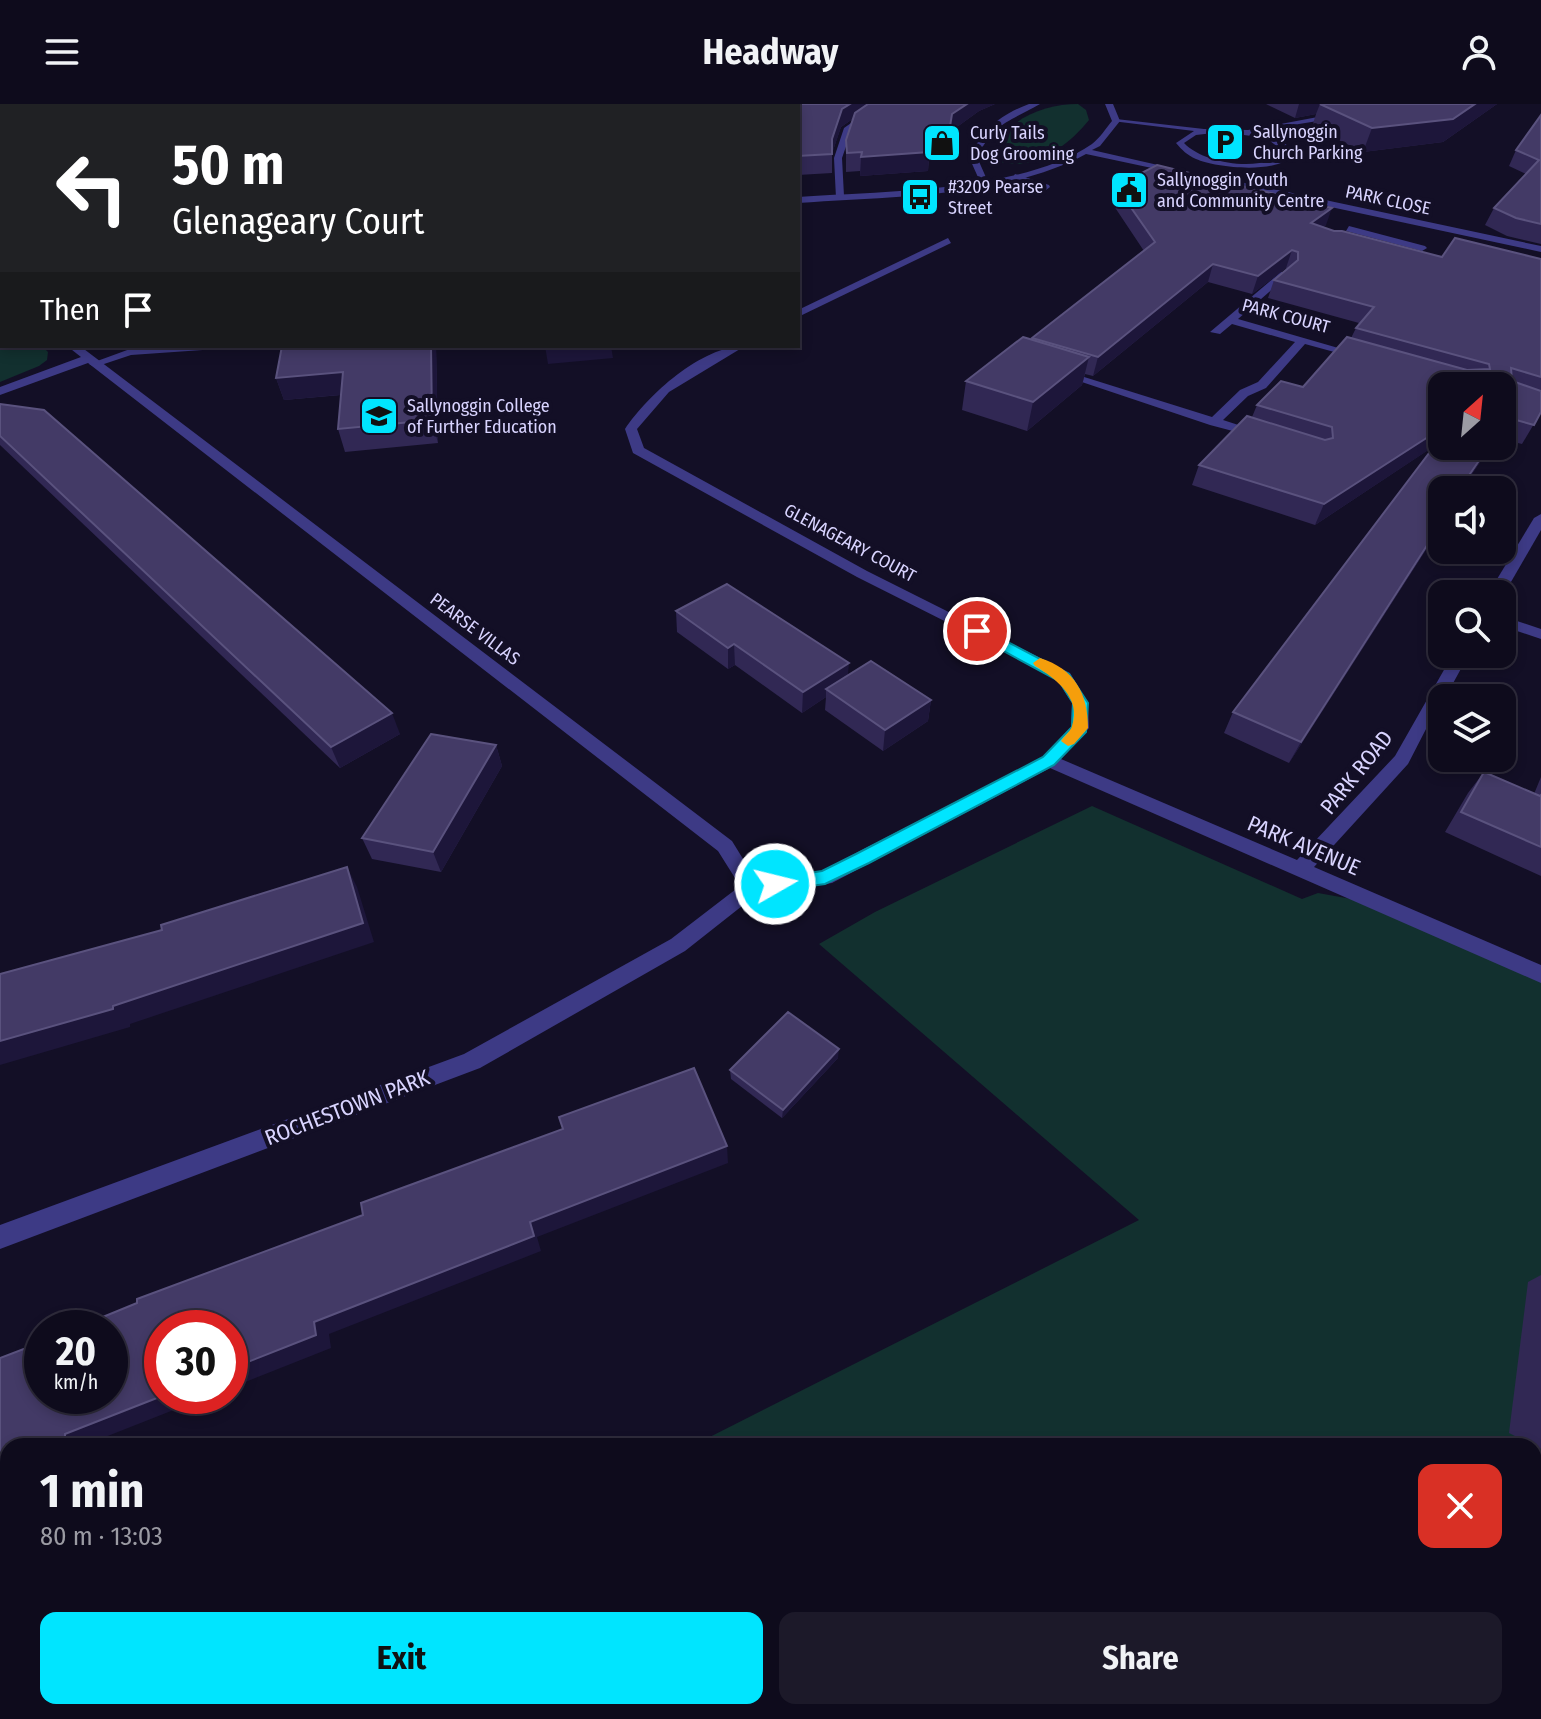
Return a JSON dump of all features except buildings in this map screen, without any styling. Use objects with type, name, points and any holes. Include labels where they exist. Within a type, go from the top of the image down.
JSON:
[{"type":"street","points":[[839,196],[838,158],[848,128],[883,104]]},
{"type":"street","points":[[984,182],[973,157],[985,133],[1008,115],[1036,104]]},
{"type":"street","points":[[800,200],[984,182],[1038,173],[1088,152],[1112,131],[1116,121],[1109,104]]},
{"type":"street","points":[[1116,121],[1236,131],[1301,124],[1352,113]]},
{"type":"street","points":[[1208,131],[1188,135],[1180,143],[1187,151],[1219,162],[1272,163],[1290,153],[1276,140],[1236,131]]},
{"type":"street","name":"PARK CLOSE","points":[[1088,152],[1200,173],[1541,249]]},
{"type":"street","points":[[1200,173],[1219,162]]},
{"type":"street","points":[[1015,177],[1046,187]]},
{"type":"street","points":[[1339,236],[1367,212]]},
{"type":"street","points":[[1349,229],[1422,248]]},
{"type":"street","points":[[800,313],[948,241]]},
{"type":"street","name":"PARK COURT","points":[[1216,332],[1285,274]]},
{"type":"street","name":"PARK COURT","points":[[1229,320],[1380,361]]},
{"type":"street","points":[[1214,422],[1244,393],[1262,385],[1303,340]]},
{"type":"street","name":"PEARSE VILLAS","points":[[75,348],[725,846],[751,888]]},
{"type":"street","points":[[0,391],[130,352],[188,348]]},
{"type":"street","name":"GLENAGEARY COURT","points":[[735,348],[673,382],[645,404],[631,429],[638,450],[862,574],[1034,659],[1064,677],[1080,703],[1080,728],[1049,761],[825,878],[751,888]]},
{"type":"street","points":[[1052,370],[1273,440]]},
{"type":"street","points":[[1504,580],[1541,518]]},
{"type":"street","points":[[1516,626],[1541,634]]},
{"type":"street","name":"PARK ROAD","points":[[1301,869],[1402,760],[1453,668]]},
{"type":"street","name":"PARK AVENUE","points":[[1049,761],[1541,974]]},
{"type":"street","name":"ROCHESTOWN PARK","points":[[0,1237],[472,1061],[678,945],[751,888]]},
{"type":"green space","points":[[1078,104],[1086,110],[1089,120],[1062,146],[1026,163],[1001,162],[996,152],[1008,130],[1017,122],[1040,110]]},
{"type":"green space","points":[[0,348],[44,348],[48,352],[47,360],[39,366],[0,382]]},
{"type":"green space","points":[[1092,806],[1302,899],[1318,893],[1357,900],[1541,982],[1541,1438],[708,1438],[1139,1220],[819,944],[875,912]]},
{"type":"slow traffic","points":[[1040,663],[1064,677],[1080,703],[1080,728],[1068,741]]},
{"type":"place","name":"Sallynoggin Church Parking","points":[[1225,142]]},
{"type":"place","name":"Curly Tails Dog Grooming","points":[[942,143]]},
{"type":"place","name":"Sallynoggin Youth and Community Centre","points":[[1129,190]]},
{"type":"place","name":"#3209 Pearse Street","points":[[920,197]]},
{"type":"place","name":"Sallynoggin College of Further Education","points":[[379,416]]},
{"type":"route","points":[[775,884],[825,878],[1049,761],[1080,728],[1080,703],[1064,677],[977,631]]}]
